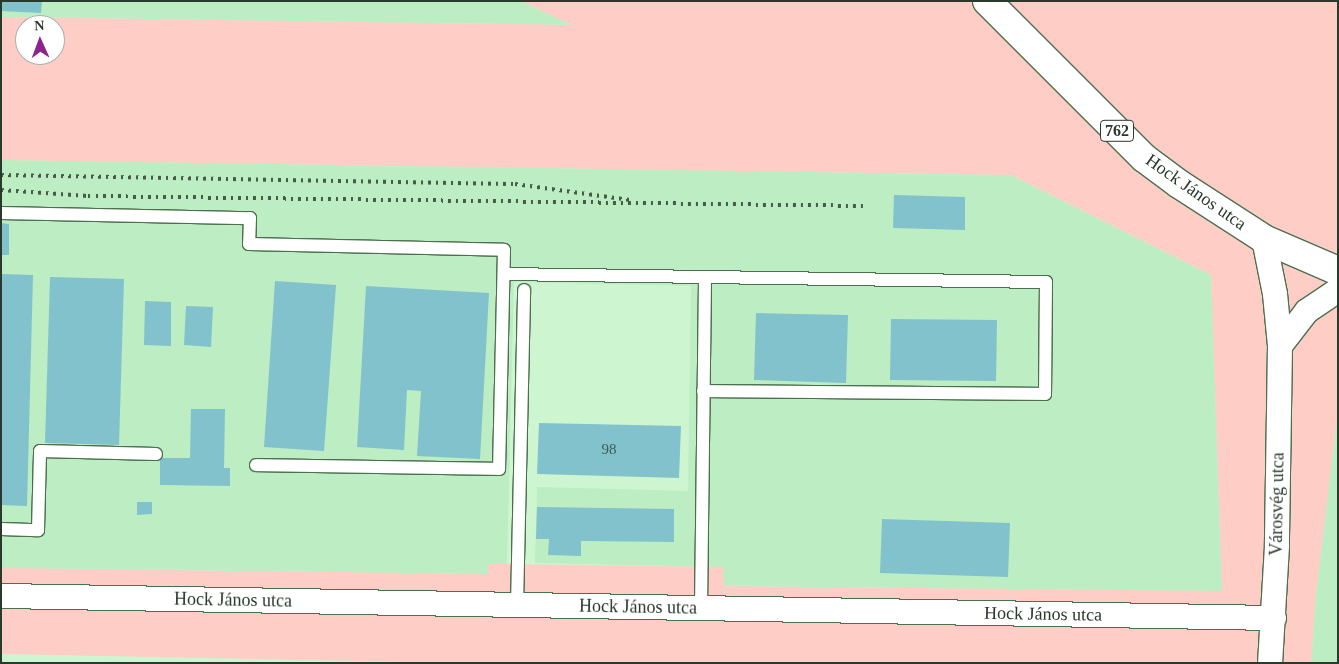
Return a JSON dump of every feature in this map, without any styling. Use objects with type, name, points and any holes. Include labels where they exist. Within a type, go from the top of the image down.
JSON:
[{"type":"main road","name":"Hock János utca","points":[[987,1],[1144,158],[1179,184],[1264,239],[1338,271]]},
{"type":"street","name":"Városvég utca","points":[[1264,239],[1275,294],[1280,346],[1274,618],[1270,663]]},
{"type":"street","points":[[1280,346],[1307,310],[1338,290]]},
{"type":"street","name":"Hock János utca","points":[[1,596],[1274,618]]},
{"type":"lane","points":[[1,213],[250,218],[249,244],[504,250],[499,469],[256,465]]},
{"type":"lane","points":[[504,274],[706,279],[1046,282],[1045,394],[703,391]]},
{"type":"lane","points":[[701,608],[706,279]]},
{"type":"lane","points":[[517,605],[524,290]]},
{"type":"lane","points":[[1,529],[38,530],[40,451],[156,454]]},
{"type":"shaded area","points":[[1,1],[520,1],[573,25],[65,18],[65,15],[15,15],[15,17],[1,17]]},
{"type":"shaded area","points":[[520,1],[1338,1],[1338,409],[1316,594],[1311,663],[464,663],[1,654],[1,568],[488,574],[488,564],[723,567],[724,586],[1222,591],[1211,275],[1011,175],[1,160],[1,17],[15,17],[15,65],[65,65],[65,18],[572,25]]},
{"type":"shaded area","points":[[1,160],[1011,175],[1211,275],[1222,591],[723,586],[722,567],[535,563],[537,487],[688,491],[691,286],[514,282],[507,564],[488,564],[488,574],[1,568]]},
{"type":"shaded area","points":[[1338,409],[1338,663],[1311,663],[1316,594]]},
{"type":"building","points":[[1,1],[42,1],[41,13],[1,11]]},
{"type":"building","points":[[894,195],[965,197],[965,230],[893,228]]},
{"type":"building","points":[[1,223],[9,224],[9,255],[1,255]]},
{"type":"building","points":[[1,274],[33,275],[27,506],[1,505]]},
{"type":"building","points":[[50,277],[124,279],[119,445],[45,443]]},
{"type":"building","points":[[275,281],[336,285],[324,451],[264,447]]},
{"type":"building","points":[[366,286],[489,293],[480,459],[417,456],[421,391],[407,390],[404,450],[357,447]]},
{"type":"building","points":[[145,301],[171,302],[171,346],[144,345]]},
{"type":"building","points":[[186,306],[213,307],[211,347],[184,345]]},
{"type":"building","points":[[756,313],[848,315],[846,383],[754,380]]},
{"type":"building","points":[[891,319],[997,320],[996,381],[890,380]]},
{"type":"building","points":[[191,409],[225,409],[224,468],[230,468],[230,486],[160,485],[160,458],[190,458]]},
{"type":"building","points":[[539,423],[681,426],[679,478],[537,474]]},
{"type":"building","points":[[137,502],[152,502],[152,514],[137,515]]},
{"type":"building","points":[[537,507],[674,509],[674,542],[581,541],[581,556],[548,555],[549,539],[536,539]]},
{"type":"building","points":[[882,519],[1010,523],[1008,577],[880,573]]},
{"type":"railway","points":[[1,175],[515,184],[630,200]]},
{"type":"railway","points":[[1,190],[88,196],[868,206]]}]
